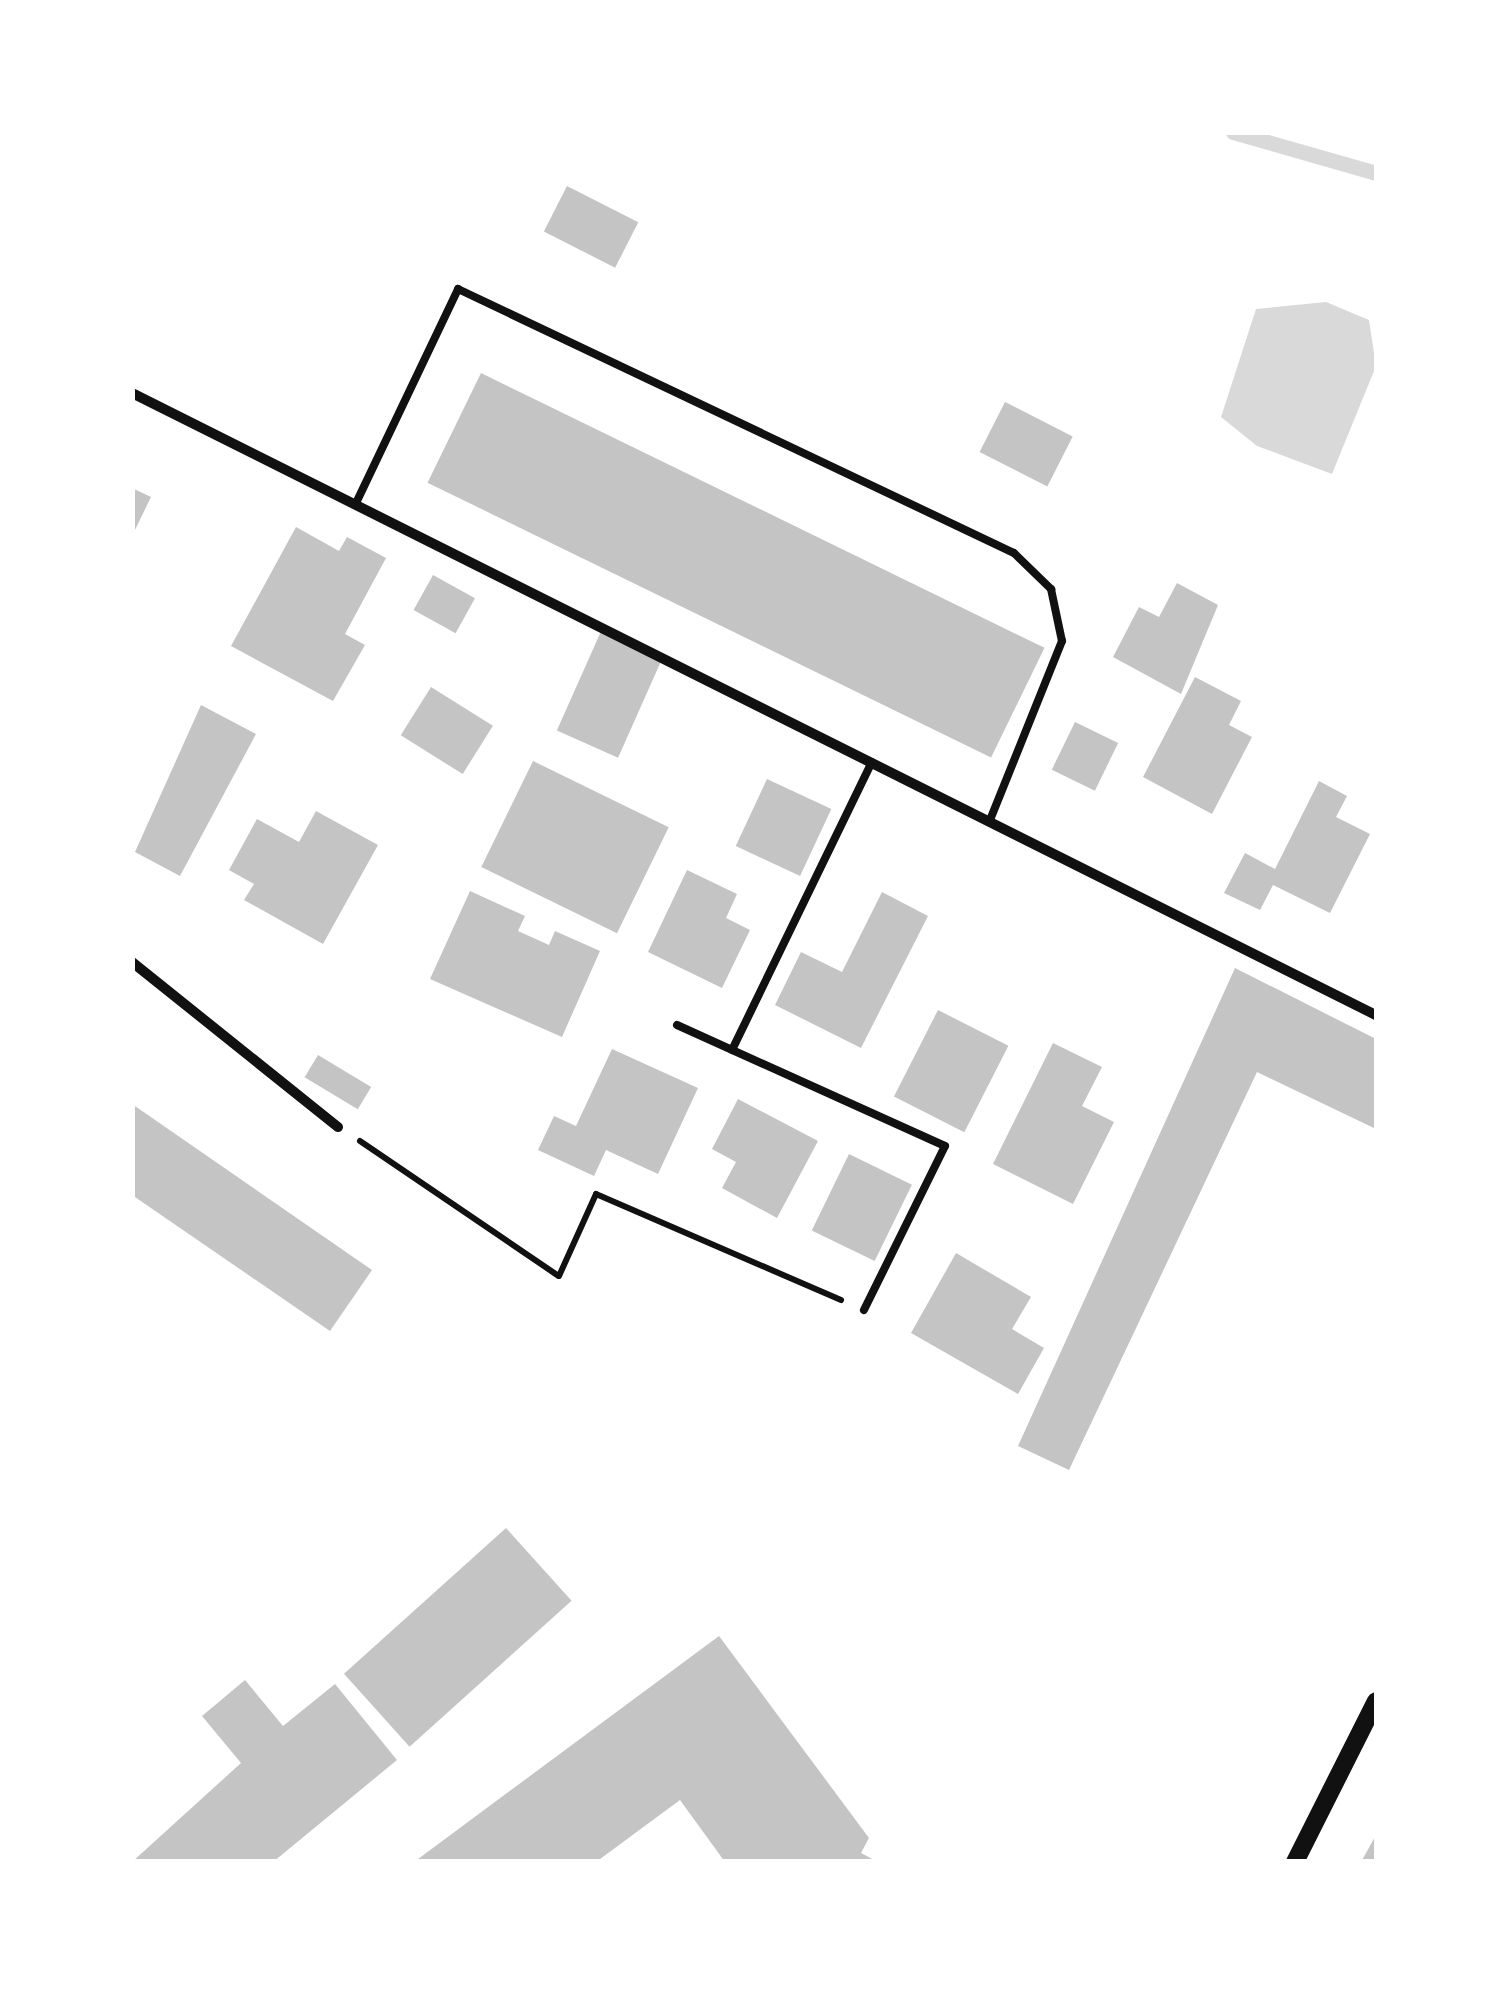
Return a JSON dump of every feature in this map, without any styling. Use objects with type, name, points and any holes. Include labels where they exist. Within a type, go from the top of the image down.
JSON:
[{"type":"street","points":[[132,393],[357,500],[1376,1015]]},
{"type":"street","points":[[132,962],[338,1126]]},
{"type":"street","points":[[1295,1862],[1376,1701]]},
{"type":"lane","points":[[357,500],[458,289],[1014,553],[1052,590],[1062,641],[990,820]]},
{"type":"lane","points":[[732,1050],[872,762]]},
{"type":"lane","points":[[677,1025],[945,1146],[864,1310]]},
{"type":"path","points":[[338,1126],[560,1276],[596,1194],[864,1310]]},
{"type":"shaded area","points":[[1326,302],[1369,320],[1376,366],[1332,474],[1257,446],[1221,417],[1256,309]]},
{"type":"building","points":[[567,186],[638,222],[615,268],[544,231]]},
{"type":"building","points":[[481,373],[1045,648],[991,758],[428,483]]},
{"type":"building","points":[[1005,402],[1073,437],[1047,486],[980,452]]},
{"type":"building","points":[[132,488],[151,497],[132,536]]},
{"type":"building","points":[[296,527],[339,551],[347,537],[386,558],[345,634],[365,645],[333,701],[231,646]]},
{"type":"building","points":[[433,575],[475,598],[456,633],[414,610]]},
{"type":"building","points":[[1177,583],[1218,605],[1181,694],[1113,657],[1139,607],[1159,617]]},
{"type":"building","points":[[602,629],[663,656],[618,758],[557,730]]},
{"type":"building","points":[[1195,677],[1241,701],[1229,725],[1252,737],[1212,814],[1143,777]]},
{"type":"building","points":[[431,687],[493,726],[463,774],[401,735]]},
{"type":"building","points":[[201,705],[256,734],[180,876],[135,852]]},
{"type":"building","points":[[1075,722],[1118,743],[1095,791],[1052,770]]},
{"type":"building","points":[[533,761],[669,827],[617,933],[481,867]]},
{"type":"building","points":[[767,779],[831,809],[800,876],[736,846]]},
{"type":"building","points":[[1319,781],[1347,796],[1336,817],[1370,834],[1330,913],[1273,885],[1260,910],[1224,893],[1245,853],[1275,869]]},
{"type":"building","points":[[316,811],[378,845],[323,944],[244,900],[254,884],[229,870],[257,819],[299,842]]},
{"type":"building","points":[[687,870],[737,894],[726,918],[750,930],[722,988],[648,952]]},
{"type":"building","points":[[470,891],[525,916],[518,931],[549,945],[555,931],[600,951],[562,1037],[430,979]]},
{"type":"building","points":[[882,892],[928,916],[861,1048],[775,1005],[801,952],[842,972]]},
{"type":"building","points":[[1235,968],[1376,1039],[1376,1129],[1257,1072],[1069,1470],[1018,1446]]},
{"type":"building","points":[[938,1010],[1008,1046],[964,1132],[894,1096]]},
{"type":"building","points":[[1053,1043],[1102,1067],[1082,1106],[1114,1122],[1073,1204],[993,1164]]},
{"type":"building","points":[[612,1049],[698,1088],[658,1174],[606,1150],[594,1176],[538,1150],[554,1116],[576,1126]]},
{"type":"building","points":[[318,1055],[371,1087],[358,1109],[305,1077]]},
{"type":"building","points":[[738,1099],[818,1141],[777,1218],[722,1188],[736,1162],[712,1149]]},
{"type":"building","points":[[132,1104],[372,1270],[330,1331],[132,1195]]},
{"type":"building","points":[[849,1154],[912,1185],[875,1261],[812,1230]]},
{"type":"building","points":[[956,1253],[1031,1297],[1012,1329],[1044,1348],[1018,1394],[911,1333]]},
{"type":"building","points":[[506,1528],[572,1601],[410,1747],[344,1674]]},
{"type":"building","points":[[719,1636],[869,1838],[861,1853],[878,1862],[725,1862],[680,1800],[596,1862],[414,1862]]},
{"type":"building","points":[[245,1680],[283,1726],[335,1684],[397,1760],[273,1862],[132,1862],[241,1763],[202,1716]]},
{"type":"building","points":[[1376,1835],[1376,1862],[1361,1862]]},
{"type":"waterway","points":[[1233,132],[1376,173]]}]
